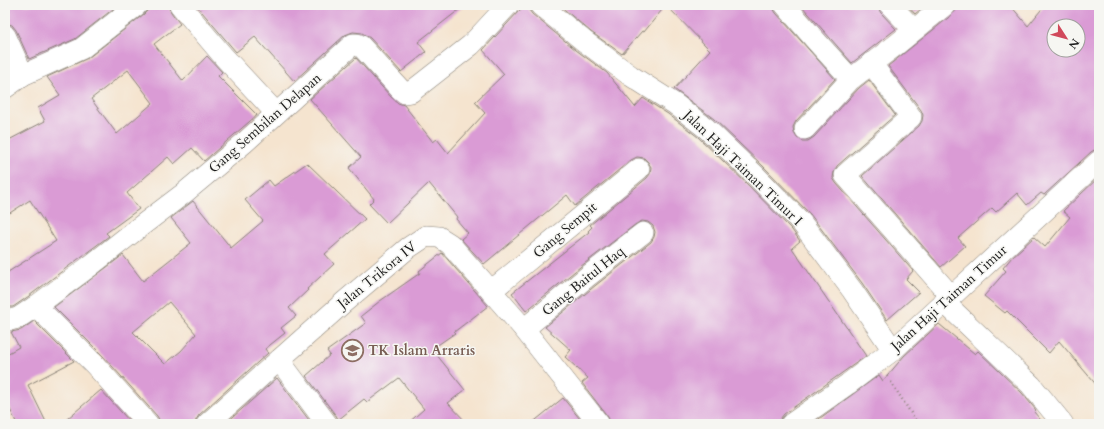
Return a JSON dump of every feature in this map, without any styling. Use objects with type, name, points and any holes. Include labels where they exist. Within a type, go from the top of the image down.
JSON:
[{"type":"street","points":[[5,88],[23,75],[81,49],[137,5]]},
{"type":"street","points":[[180,5],[224,57],[276,113]]},
{"type":"street","name":"Gang Sembilan Delapan","points":[[5,319],[10,320],[18,318],[36,306],[183,194],[244,143],[353,44],[361,46],[400,89],[405,93],[411,92],[472,45],[508,5]]},
{"type":"street","name":"Jalan Haji Taiman Timur I","points":[[540,5],[584,41],[632,76],[675,104],[706,128],[776,196],[801,222],[826,254],[885,356]]},
{"type":"street","points":[[785,5],[851,79]]},
{"type":"street","points":[[890,5],[914,30]]},
{"type":"street","points":[[805,129],[851,79],[945,5]]},
{"type":"street","points":[[5,35],[23,75]]},
{"type":"street","points":[[871,63],[911,116],[845,175],[948,299],[1031,385],[1063,424]]},
{"type":"street","name":"Jalan Haji Taiman Timur","points":[[791,424],[885,356],[1099,161]]},
{"type":"street","name":"Gang Sempit","points":[[491,291],[639,169]]},
{"type":"street","name":"Gang Baitul Haq","points":[[524,329],[643,233]]},
{"type":"street","name":"Jalan Trikora IV","points":[[207,424],[343,303],[408,248],[426,236],[439,237],[450,244],[524,329],[599,424]]},
{"type":"street","points":[[36,306],[94,364],[148,424]]},
{"type":"street","points":[[280,360],[327,424]]},
{"type":"path","points":[[885,356],[918,424]]},
{"type":"building","points":[[5,5],[118,5],[75,39],[29,59],[16,30],[12,25],[5,23]]},
{"type":"building","points":[[149,5],[168,5],[171,12],[180,24],[154,44],[183,81],[207,56],[222,72],[218,76],[257,115],[204,161],[192,148],[174,164],[168,157],[127,193],[139,209],[106,233],[109,236],[29,296],[13,307],[5,307],[5,274],[56,241],[30,200],[5,216],[5,142],[45,121],[38,108],[60,95],[47,77],[88,58],[148,10]],"holes":[[[128,70],[153,103],[117,134],[91,99]]]},
{"type":"building","points":[[196,5],[465,5],[418,42],[426,52],[401,72],[370,38],[362,33],[353,32],[345,35],[294,81],[255,37],[236,52]]},
{"type":"building","points":[[525,5],[528,5],[532,14],[607,73],[635,107],[643,98],[668,114],[698,137],[747,184],[792,230],[800,241],[792,248],[866,356],[784,414],[780,419],[779,424],[611,424],[608,417],[582,383],[588,378],[565,357],[571,350],[545,327],[651,242],[655,232],[653,226],[648,222],[642,221],[636,224],[526,311],[512,293],[589,232],[588,231],[592,227],[590,225],[647,178],[650,174],[651,167],[644,158],[637,157],[631,160],[575,206],[567,195],[484,264],[461,239],[468,233],[429,183],[387,223],[369,204],[374,199],[349,168],[361,157],[310,99],[356,58],[391,97],[398,103],[404,105],[433,142],[437,139],[448,153],[485,113],[475,102],[504,74],[483,50]]},
{"type":"building","points":[[559,5],[666,5],[644,32],[642,31],[622,54],[591,32]]},
{"type":"building","points":[[666,5],[773,5],[776,13],[835,79],[796,121],[793,127],[794,133],[797,138],[802,141],[808,141],[814,137],[859,88],[869,80],[895,115],[837,166],[833,178],[913,271],[906,279],[919,292],[887,320],[862,283],[810,214],[714,119],[674,89],[710,50]]},
{"type":"building","points":[[801,5],[878,5],[881,13],[896,29],[852,63]]},
{"type":"building","points":[[907,5],[926,5],[915,14]]},
{"type":"building","points":[[957,5],[1010,5],[1028,26],[1045,5],[1099,5],[1099,149],[1091,152],[1044,195],[1041,193],[1027,205],[1017,193],[996,212],[992,208],[958,238],[965,246],[941,267],[862,176],[919,126],[922,121],[923,115],[921,110],[888,66],[953,14]]},
{"type":"building","points":[[307,163],[365,219],[325,254],[334,264],[289,308],[296,316],[281,328],[285,333],[265,349],[268,353],[199,415],[195,424],[160,424],[157,416],[103,356],[54,307],[123,255],[143,281],[191,243],[171,218],[193,201],[231,248],[263,221],[245,200],[269,180],[274,186]],"holes":[[[169,302],[196,334],[181,351],[165,364],[133,332]]]},
{"type":"building","points":[[1099,177],[1099,388],[1059,341],[1049,353],[1007,311],[1005,313],[984,296],[1006,271],[1003,268],[1012,257],[1034,237],[1045,247],[1070,217],[1063,211]]},
{"type":"building","points":[[442,253],[488,306],[454,332],[455,333],[432,349],[465,390],[448,403],[468,424],[407,424],[424,409],[399,378],[367,402],[364,399],[338,420],[306,376],[330,355],[327,351],[366,323],[361,316],[420,273],[419,271]]},
{"type":"building","points":[[34,321],[74,361],[28,385],[47,424],[17,424],[5,399],[5,355],[19,347],[11,332],[21,330]]},
{"type":"building","points":[[939,324],[975,354],[978,351],[1022,393],[1036,410],[1034,412],[1044,424],[812,424],[879,375],[883,381],[904,356]]},
{"type":"building","points":[[277,378],[312,424],[225,424]]},
{"type":"building","points":[[101,390],[132,424],[61,424]]},
{"type":"building","points":[[563,398],[584,424],[531,424]]},
{"type":"place","name":"TK Islam Arraris","points":[[352,350]]}]
